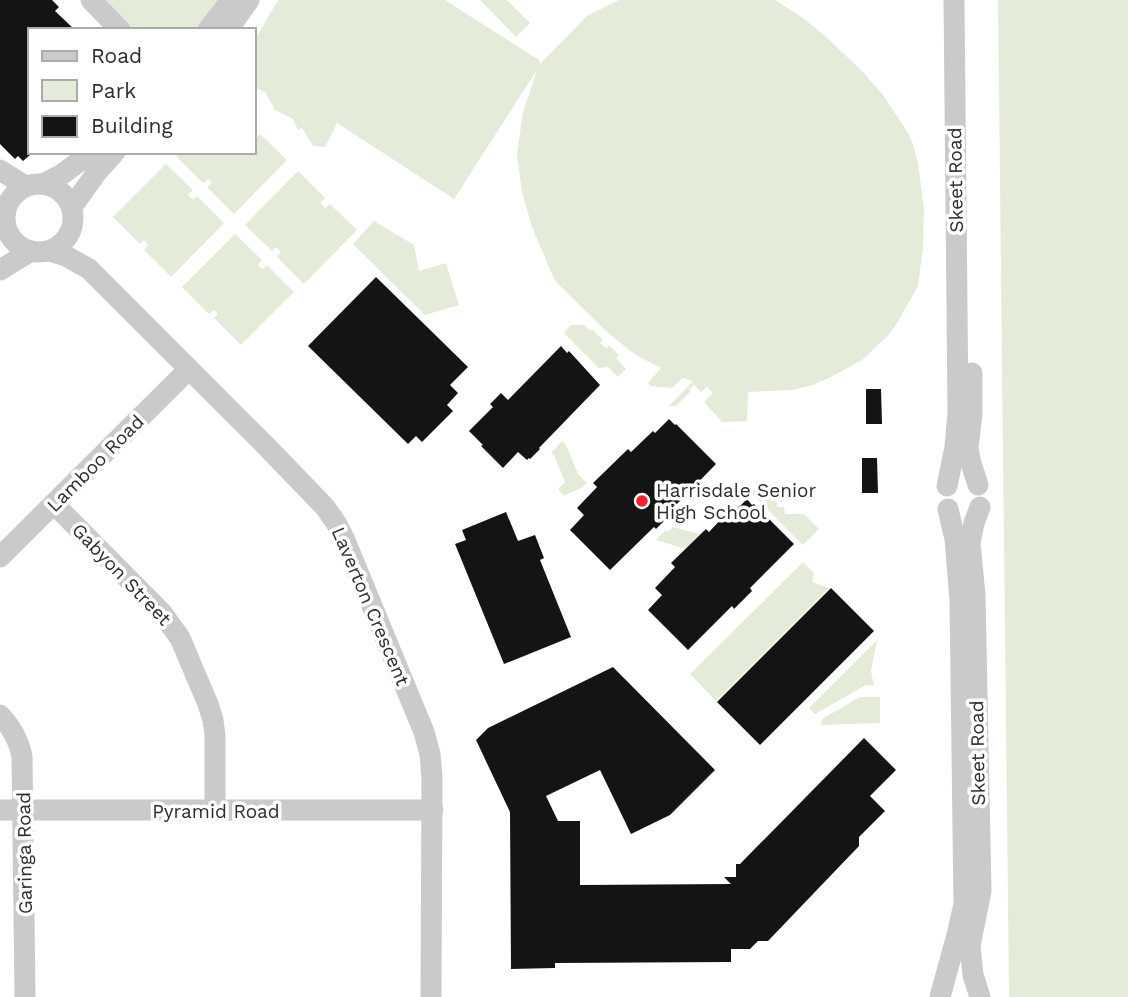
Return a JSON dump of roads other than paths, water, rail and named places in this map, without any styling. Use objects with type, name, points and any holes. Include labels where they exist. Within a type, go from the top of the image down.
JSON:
[{"type":"street","points":[[91,0],[118,28]]},
{"type":"street","points":[[209,28],[230,0]]},
{"type":"street","points":[[229,28],[249,0]]},
{"type":"street","name":"Skeet Road","points":[[947,486],[955,447],[958,412],[954,0]]},
{"type":"street","name":"Skeet Road","points":[[968,0],[972,406],[968,448],[978,485]]},
{"type":"street","points":[[40,251],[17,244],[10,236],[4,211],[13,196],[64,173],[89,154]]},
{"type":"street","points":[[72,207],[113,154]]},
{"type":"street","points":[[0,170],[34,185],[54,187],[62,192],[72,207],[74,218],[67,238],[59,246],[40,251],[0,270]]},
{"type":"street","name":"Laverton Crescent","points":[[72,228],[89,269]]},
{"type":"street","name":"Laverton Crescent","points":[[40,251],[66,256],[89,269],[324,506],[344,538],[424,732],[431,765],[432,997]]},
{"type":"street","name":"Lamboo Road","points":[[0,557],[189,369]]},
{"type":"street","points":[[971,479],[978,485],[983,496],[980,507],[973,514],[955,514],[948,509],[944,495],[947,486],[954,480],[971,479]]},
{"type":"street","name":"Gabyon Street","points":[[54,504],[162,613],[180,638],[213,720],[215,811]]},
{"type":"street","name":"Skeet Road","points":[[980,507],[970,543],[975,595],[981,891],[970,946],[972,975],[980,997]]},
{"type":"street","name":"Skeet Road","points":[[942,997],[964,904],[960,600],[955,539],[948,509]]},
{"type":"street","name":"Garinga Road","points":[[0,715],[18,739],[22,756],[25,997]]},
{"type":"street","name":"Pyramid Road","points":[[0,810],[433,810]]},
{"type":"street","points":[[942,997],[957,994],[972,997]]},
{"type":"place","name":"Harrisdale Senior High School","points":[[642,501]]}]
